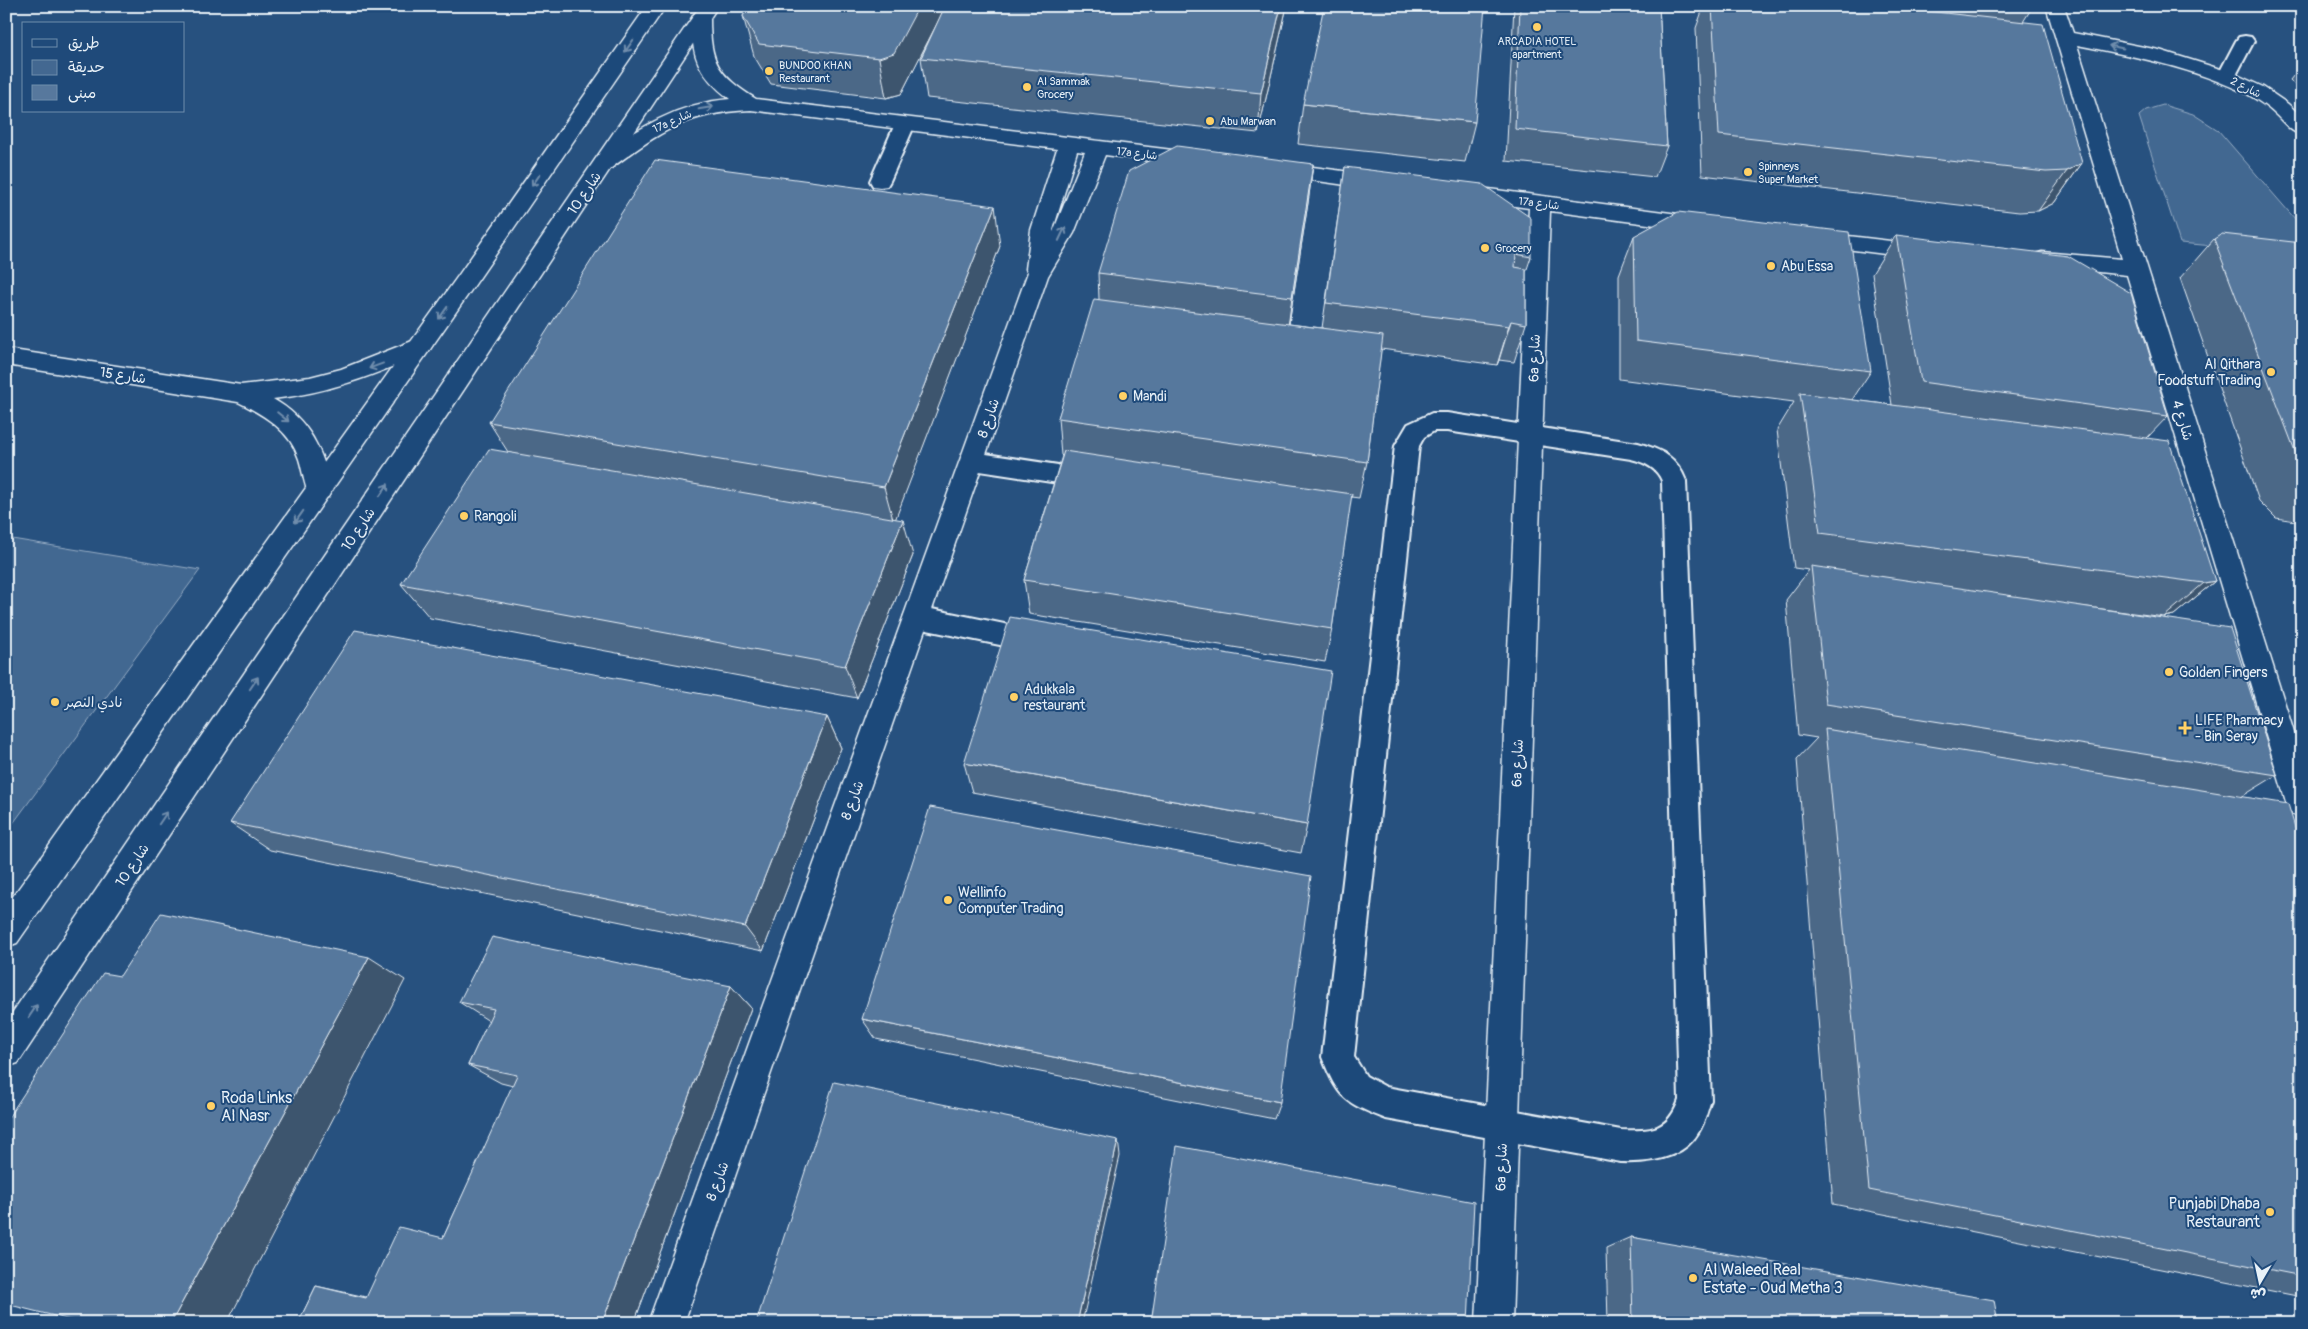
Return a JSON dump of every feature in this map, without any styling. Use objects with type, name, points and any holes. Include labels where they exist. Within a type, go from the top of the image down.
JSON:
[{"type":"street","points":[[6,932],[319,490],[657,6]]},
{"type":"street","name":"شارع 4","points":[[2055,6],[2136,268],[2135,294],[2302,805]]},
{"type":"street","name":"17a شارع","points":[[705,12],[704,58],[725,85],[751,104]]},
{"type":"street","name":"شارع 10","points":[[6,1051],[705,12]]},
{"type":"street","name":"شارع 2","points":[[2067,46],[2153,66],[2180,64],[2226,77],[2256,90],[2281,108],[2302,129]]},
{"type":"street","name":"17a شارع","points":[[604,164],[656,126],[701,108],[727,104],[751,104],[1220,163]]},
{"type":"street","name":"شارع 8","points":[[1037,276],[1038,245],[1069,144]]},
{"type":"street","name":"شارع 8","points":[[666,1323],[1037,276],[1063,232],[1097,148]]},
{"type":"street","points":[[1258,167],[1404,186]]},
{"type":"street","name":"17a شارع","points":[[1442,190],[1716,226]]},
{"type":"street","name":"6a شارع","points":[[1494,1323],[1540,203]]},
{"type":"street","points":[[1794,236],[1941,256]]},
{"type":"street","points":[[2019,257],[2136,268]]},
{"type":"street","points":[[2031,276],[2068,282]]},
{"type":"street","name":"شارع 15","points":[[241,394],[300,388],[338,379],[420,346]]},
{"type":"street","name":"شارع 15","points":[[6,357],[241,394],[263,403],[286,418],[303,438],[314,462],[319,490]]},
{"type":"lane","points":[[2226,77],[2244,41]]},
{"type":"lane","points":[[880,181],[904,124]]},
{"type":"lane","points":[[1432,422],[1447,422],[1530,435],[1648,454],[1662,461],[1671,471],[1674,481],[1695,1100],[1687,1123],[1670,1139],[1647,1147],[1621,1146],[1386,1103],[1364,1095],[1346,1079],[1338,1057],[1338,1036],[1407,446],[1410,435],[1419,427],[1432,422]]},
{"type":"lane","points":[[973,461],[1108,482]]},
{"type":"lane","points":[[917,617],[1060,647]]},
{"type":"green space","points":[[2163,105],[2193,114],[2218,130],[2302,227],[2302,254],[2180,243],[2139,116],[2146,110]]},
{"type":"green space","name":"نادي النصر","points":[[6,538],[200,570],[6,833]]},
{"type":"building","points":[[749,6],[919,6],[894,53],[879,58],[759,44],[743,16]]},
{"type":"building","points":[[945,6],[1281,6],[1261,93],[921,58]]},
{"type":"building","points":[[1324,6],[1485,6],[1475,122],[1303,104]]},
{"type":"building","points":[[1520,6],[1659,6],[1667,146],[1515,129]]},
{"type":"building","points":[[1712,6],[1882,6],[2043,24],[2082,163],[2067,171],[2046,172],[1719,135]]},
{"type":"building","points":[[1177,146],[1313,164],[1292,297],[1098,273],[1129,171]]},
{"type":"building","points":[[655,160],[995,206],[884,487],[489,422]]},
{"type":"building","points":[[1345,167],[1482,184],[1531,218],[1531,257],[1516,254],[1515,267],[1526,269],[1526,324],[1511,321],[1509,326],[1326,303]]},
{"type":"building","points":[[1678,212],[1849,232],[1871,371],[1636,341],[1634,236]]},
{"type":"building","points":[[2222,234],[2302,243],[2302,466],[2214,239]]},
{"type":"building","points":[[1896,235],[2068,256],[2131,293],[2168,416],[1921,382]]},
{"type":"building","points":[[1094,299],[1383,336],[1367,462],[1058,418]]},
{"type":"building","points":[[1800,393],[2169,441],[2215,581],[2204,583],[1820,533]]},
{"type":"building","points":[[489,449],[903,520],[845,666],[401,584]]},
{"type":"building","points":[[1064,451],[1352,494],[1332,629],[1024,580]]},
{"type":"building","points":[[1811,566],[2230,628],[2277,775],[1826,704]]},
{"type":"building","points":[[1010,617],[1331,671],[1307,825],[964,763]]},
{"type":"building","points":[[355,630],[827,717],[745,927],[230,823]]},
{"type":"building","points":[[1825,729],[2288,804],[2302,851],[2302,1276],[1869,1190]]},
{"type":"building","points":[[930,807],[1311,876],[1280,1102],[862,1019]]},
{"type":"building","name":"Roda Links Al Nasr","points":[[161,913],[369,957],[171,1323],[83,1323],[6,1304],[6,1121],[103,973],[120,976]]},
{"type":"building","points":[[492,937],[731,986],[602,1323],[298,1323],[316,1286],[366,1298],[399,1227],[443,1238],[517,1075],[468,1065],[494,1009],[459,1002]]},
{"type":"building","points":[[834,1082],[1118,1140],[1077,1323],[756,1323]]},
{"type":"building","points":[[1177,1146],[1474,1202],[1468,1323],[1151,1323]]},
{"type":"building","name":"Al Waleed Real Estate - Oud Metha 3","points":[[1631,1237],[1994,1300],[1998,1323],[1633,1323]]},
{"type":"place","name":"ARCADIA HOTEL apartment","points":[[1537,27]]},
{"type":"place","name":"BUNDOO KHAN Restaurant","points":[[769,71]]},
{"type":"place","name":"Al Sammak Grocery","points":[[1027,87]]},
{"type":"place","name":"Abu Marwan","points":[[1210,121]]},
{"type":"place","name":"Spinneys Super Market","points":[[1748,172]]},
{"type":"place","name":"Grocery","points":[[1485,248]]},
{"type":"place","name":"Abu Essa","points":[[1771,266]]},
{"type":"place","name":"Al Qithara Foodstuff Trading","points":[[2271,372]]},
{"type":"place","name":"Mandi","points":[[1123,396]]},
{"type":"place","name":"Rangoli","points":[[464,516]]},
{"type":"place","name":"Golden Fingers","points":[[2169,672]]},
{"type":"place","name":"Adukkala restaurant","points":[[1014,697]]},
{"type":"place","name":"نادي النصر","points":[[55,702]]},
{"type":"place","name":"LIFE Pharmacy - Bin Seray","points":[[2185,728]]},
{"type":"place","name":"Wellinfo Computer Trading","points":[[948,900]]},
{"type":"place","name":"Roda Links Al Nasr","points":[[211,1106]]},
{"type":"place","name":"Punjabi Dhaba Restaurant","points":[[2270,1212]]},
{"type":"place","name":"Al Waleed Real Estate - Oud Metha 3","points":[[1693,1278]]}]
